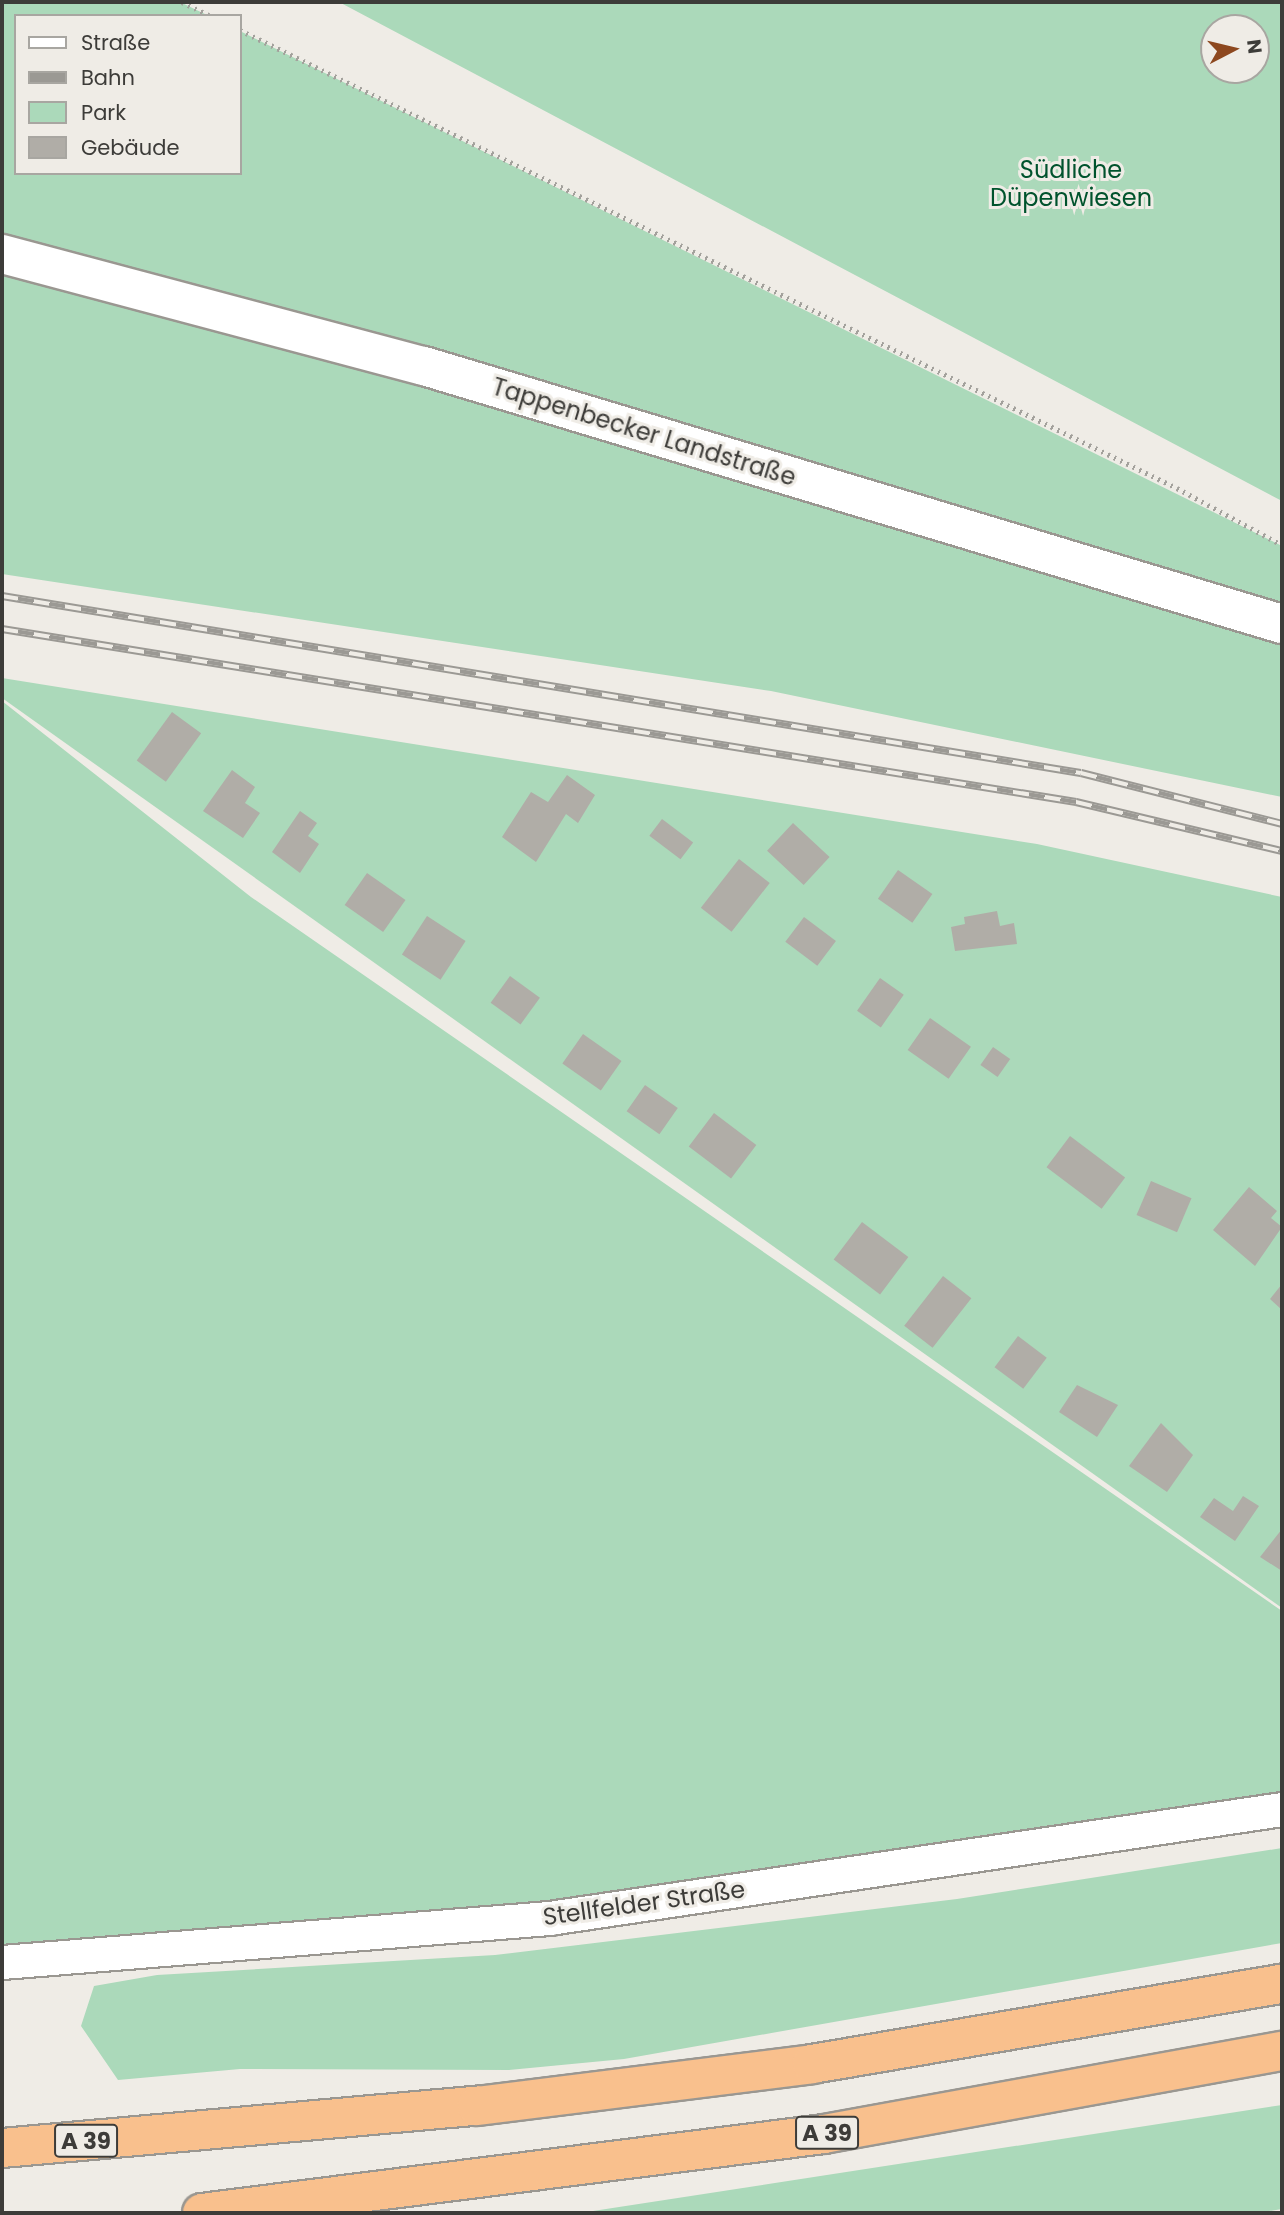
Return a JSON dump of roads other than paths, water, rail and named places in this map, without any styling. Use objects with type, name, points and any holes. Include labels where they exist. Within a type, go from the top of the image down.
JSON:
[{"type":"highway","name":"A 39","points":[[2,2148],[477,2106],[811,2064],[1282,1984]]},
{"type":"highway","name":"A 39","points":[[202,2213],[824,2134],[1282,2051]]},
{"type":"street","name":"Tappenbecker Landstraße","points":[[2,254],[425,366],[1282,624]]},
{"type":"street","name":"Stellfelder Straße","points":[[2,1962],[549,1918],[1282,1809]]},
{"type":"railway","points":[[2,596],[1081,773],[1282,824]]},
{"type":"railway","points":[[2,629],[1076,802],[1282,851]]},
{"type":"park label","name":"Südliche Düpenwiesen","points":[[1071,184]]}]
